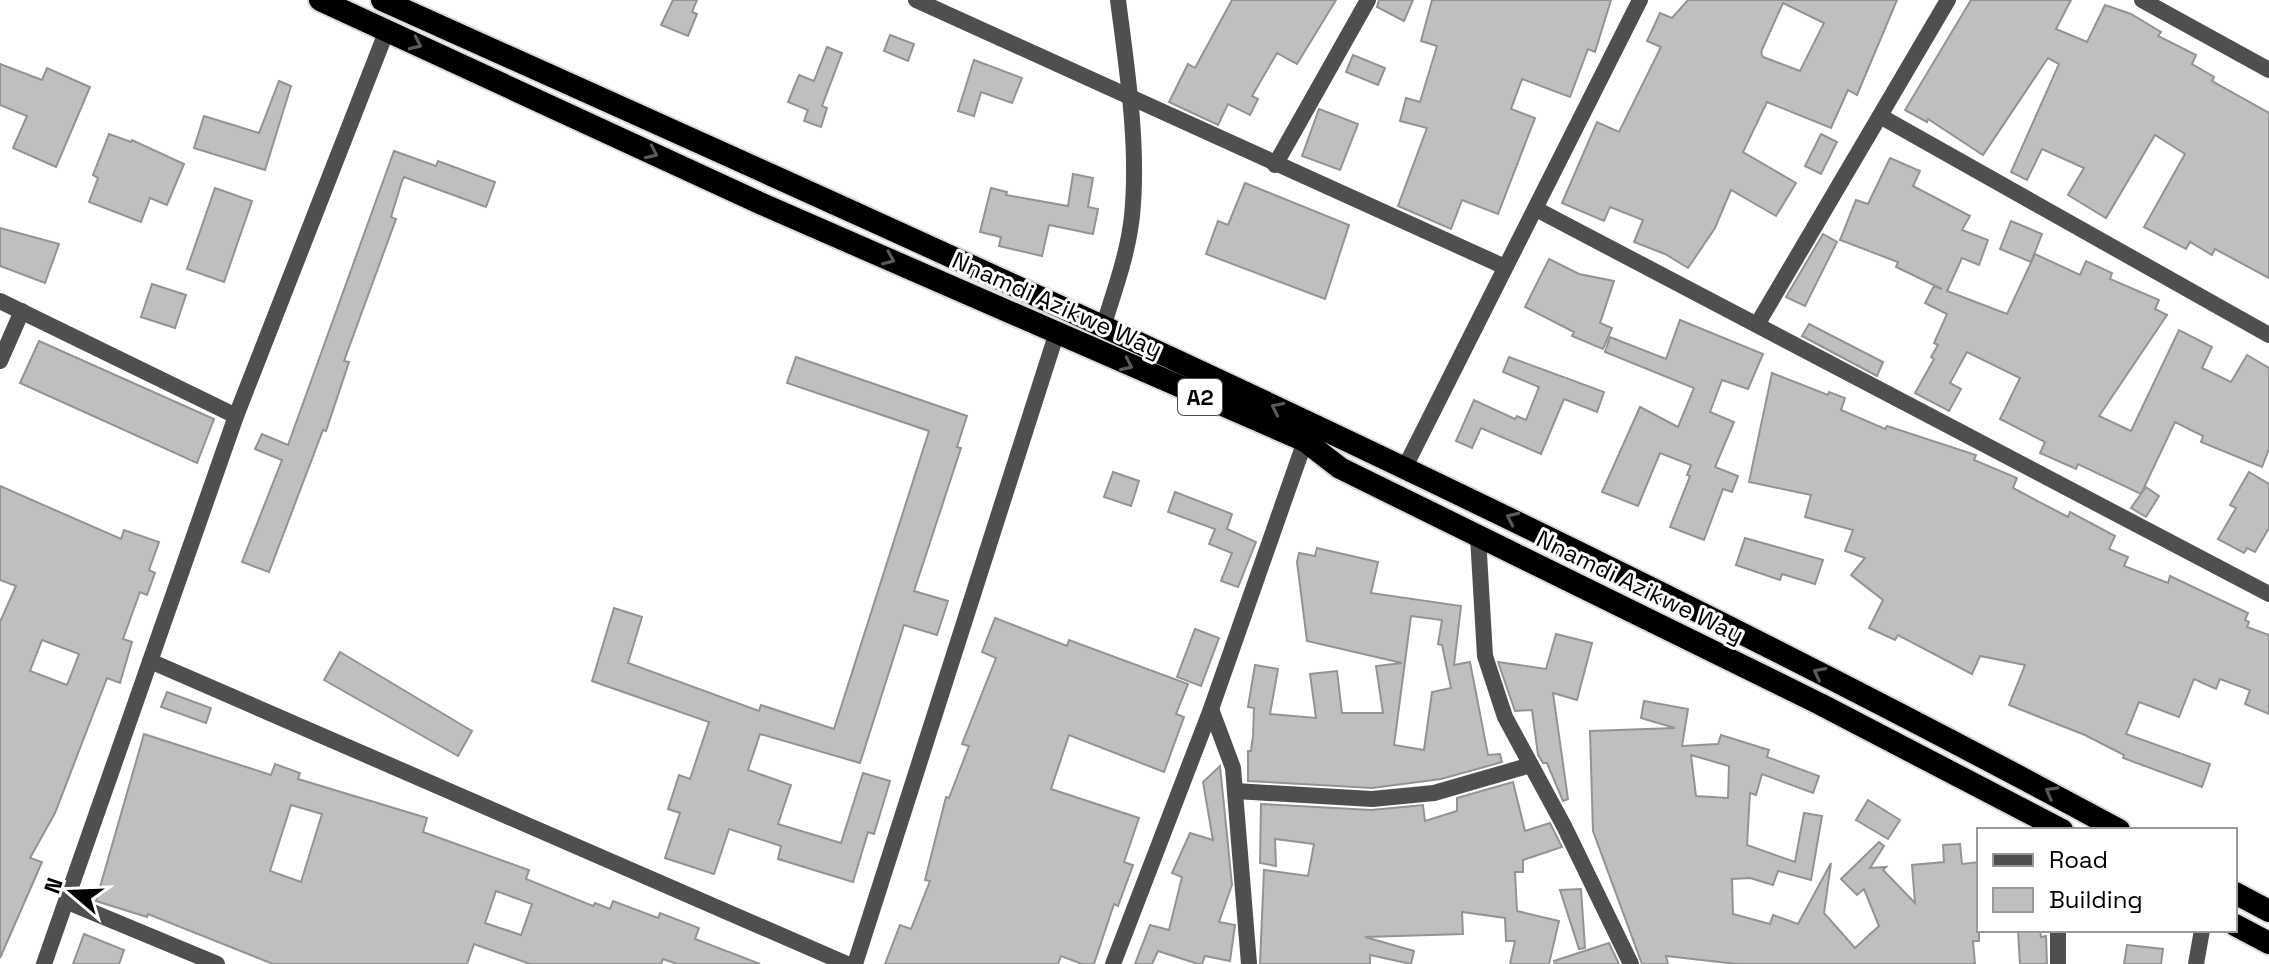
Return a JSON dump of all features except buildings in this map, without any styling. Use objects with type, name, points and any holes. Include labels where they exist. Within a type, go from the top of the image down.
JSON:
[{"type":"highway","name":"Nnamdi Azikwe Way","points":[[320,0],[762,204],[1305,441],[1340,468],[1820,704],[2058,828]]},
{"type":"highway","name":"Nnamdi Azikwe Way","points":[[382,0],[1104,324],[1404,469],[1564,542],[1991,758],[2115,828]]},
{"type":"highway","points":[[2237,894],[2269,911]]},
{"type":"highway","points":[[2237,926],[2269,943]]},
{"type":"street","points":[[916,0],[1505,267]]},
{"type":"street","points":[[1104,324],[1122,267],[1132,217],[1134,155],[1118,0]]},
{"type":"street","points":[[1275,165],[1368,0]]},
{"type":"street","points":[[1404,469],[1640,0]]},
{"type":"street","points":[[1758,323],[1948,0]]},
{"type":"street","points":[[2142,0],[2269,70]]},
{"type":"street","points":[[44,964],[236,416],[387,30]]},
{"type":"street","points":[[1880,116],[2269,335]]},
{"type":"street","points":[[1536,209],[2269,594]]},
{"type":"street","points":[[0,301],[236,416]]},
{"type":"street","points":[[0,361],[22,311]]},
{"type":"street","points":[[855,964],[1057,332]]},
{"type":"street","points":[[1113,964],[1211,709],[1305,441]]},
{"type":"street","points":[[1478,537],[1485,656],[1505,717],[1631,964]]},
{"type":"street","points":[[150,661],[847,964]]},
{"type":"street","points":[[1211,709],[1233,768],[1249,964]]},
{"type":"street","points":[[1235,791],[1372,799],[1434,793],[1531,765]]},
{"type":"street","points":[[68,902],[217,964]]},
{"type":"street","points":[[2058,932],[2058,964]]},
{"type":"street","points":[[2196,964],[2202,932]]}]
